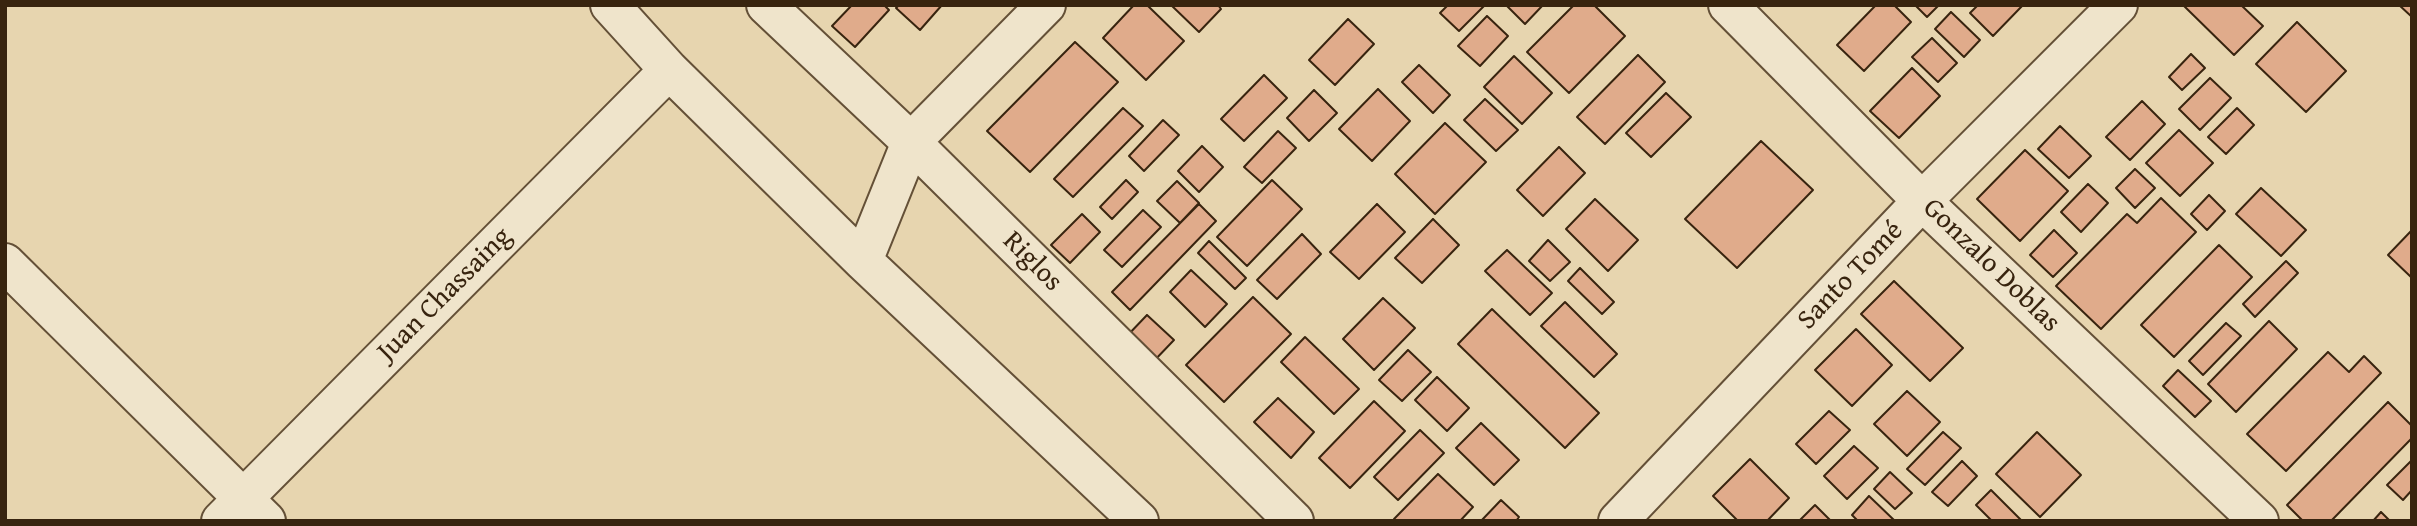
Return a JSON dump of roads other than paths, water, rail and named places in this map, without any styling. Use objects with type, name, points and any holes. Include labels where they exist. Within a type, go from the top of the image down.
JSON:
[{"type":"street","name":"Riglos","points":[[766,5],[911,142],[1294,521]]},
{"type":"street","points":[[863,261],[911,142],[1046,5]]},
{"type":"street","name":"Gonzalo Doblas","points":[[1728,5],[1922,201],[2259,521]]},
{"type":"street","name":"Santo Tomé","points":[[1618,521],[1922,201],[2118,5]]},
{"type":"street","points":[[624,11],[669,70],[863,261],[1139,521]]},
{"type":"street","name":"Juan Chassaing","points":[[243,513],[669,70]]},
{"type":"street","points":[[5,263],[243,513]]}]
